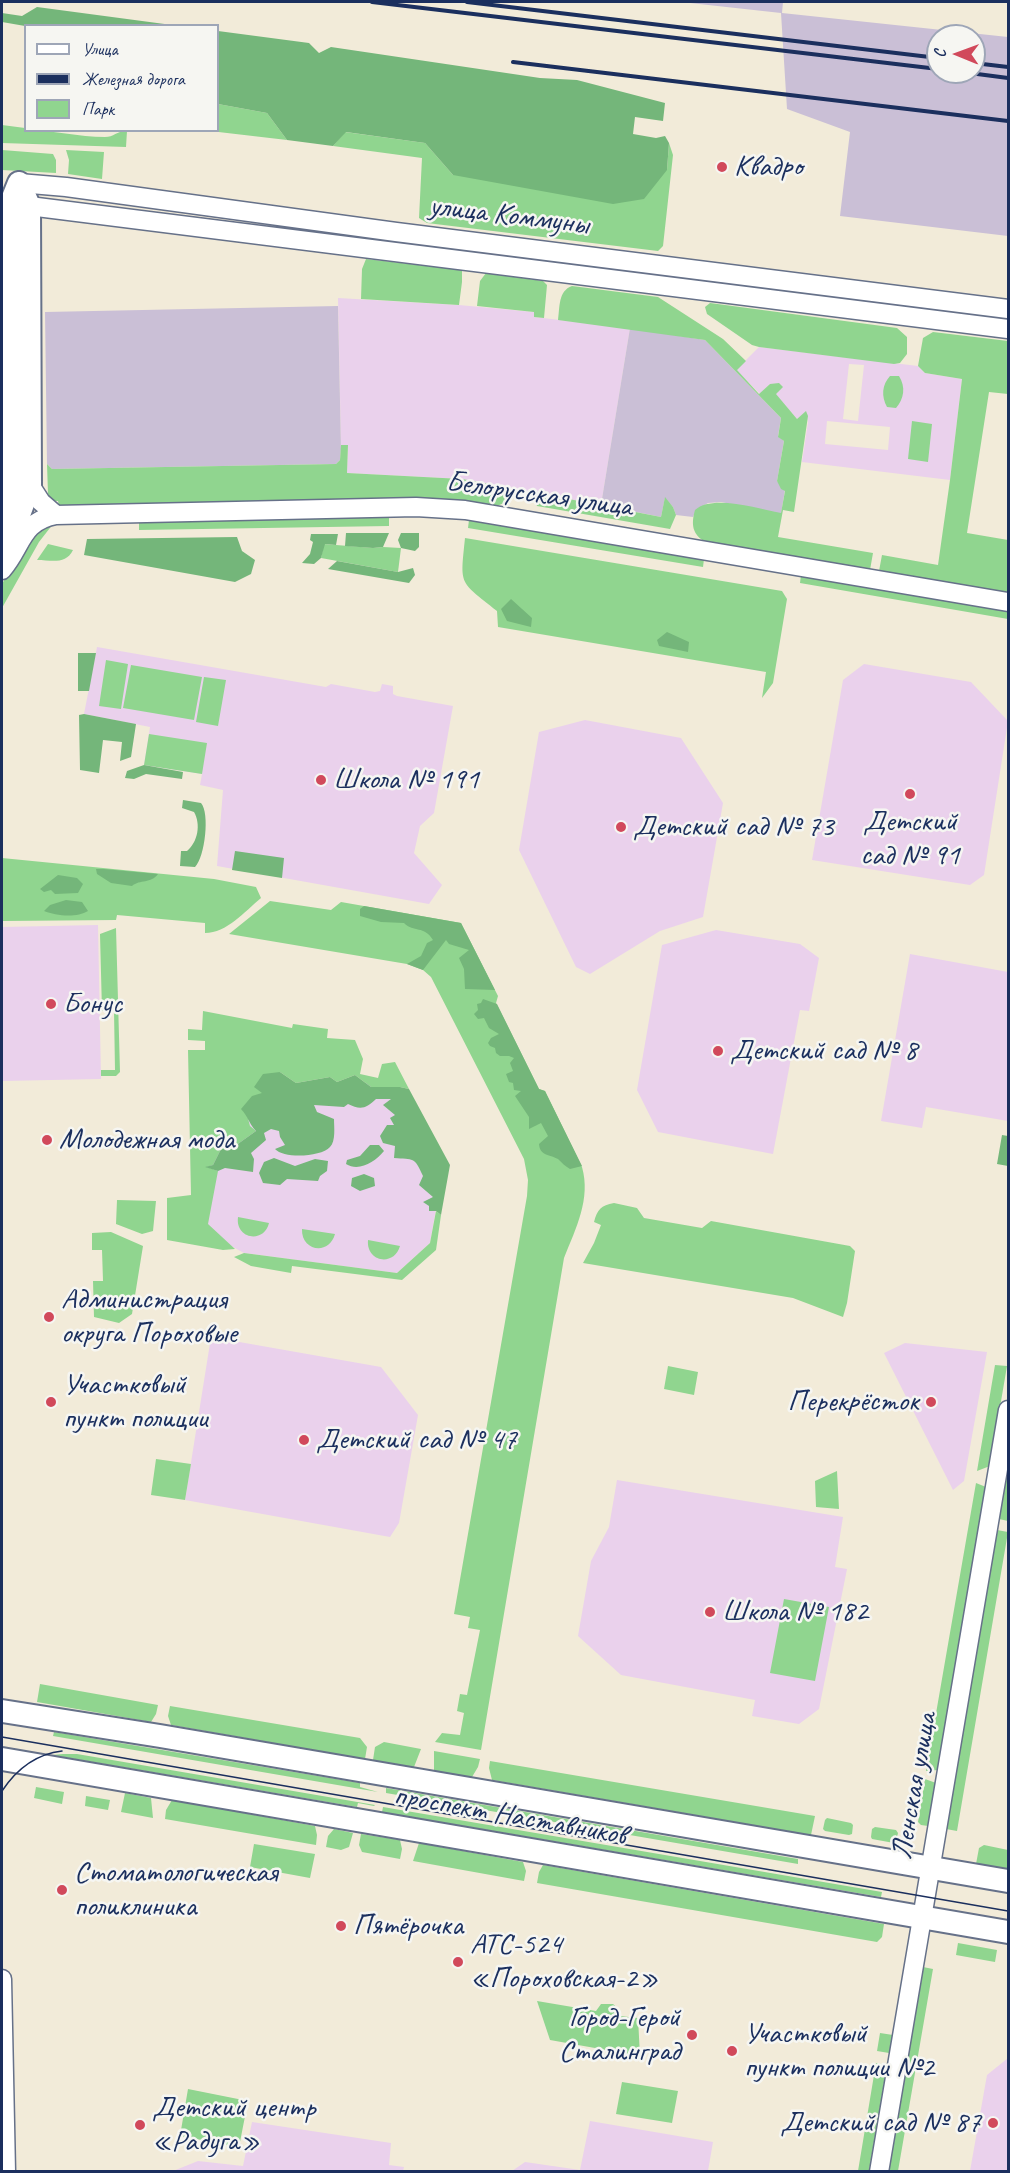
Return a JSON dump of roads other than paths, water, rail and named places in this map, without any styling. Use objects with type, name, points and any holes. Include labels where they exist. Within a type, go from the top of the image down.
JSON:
[{"type":"main road","points":[[2,556],[14,531],[30,485],[14,206],[10,183]]},
{"type":"main road","points":[[2,522],[7,509],[14,450],[14,206]]},
{"type":"main road","name":"проспект Наставников","points":[[2,1711],[1008,1881]]},
{"type":"main road","name":"проспект Наставников","points":[[2,1759],[1008,1932]]},
{"type":"street","name":"улица Коммуны","points":[[10,183],[66,187],[1008,309]]},
{"type":"street","name":"улица Коммуны","points":[[14,206],[1008,329]]},
{"type":"street","points":[[30,485],[41,502],[56,515]]},
{"type":"street","name":"Белорусская улица","points":[[2,570],[31,525],[42,518],[56,515],[416,507],[465,510],[1008,602]]},
{"type":"street","name":"Ленская улица","points":[[879,2172],[1008,1410]]},
{"type":"street","points":[[2,1979],[6,2172]]},
{"type":"tram line","points":[[2,1737],[1008,1911]]},
{"type":"tram line","points":[[2,1791],[20,1770],[35,1759],[62,1751]]},
{"type":"railway","points":[[372,2],[926,68]]},
{"type":"railway","points":[[467,2],[926,57]]},
{"type":"railway","points":[[513,62],[1008,121]]},
{"type":"railway","points":[[986,64],[1008,67]]},
{"type":"railway","points":[[986,75],[1008,78]]},
{"type":"place","name":"Квадро","points":[[722,167]]},
{"type":"place","name":"Школа № 191","points":[[321,780]]},
{"type":"place","name":"Детский сад № 91","points":[[910,794]]},
{"type":"place","name":"Детский сад № 73","points":[[621,827]]},
{"type":"place","name":"Бонус","points":[[51,1004]]},
{"type":"place","name":"Детский сад № 8","points":[[718,1051]]},
{"type":"place","name":"Молодежная мода","points":[[47,1140]]},
{"type":"place","name":"Администрация округа Пороховые","points":[[49,1317]]},
{"type":"place","name":"Участковый пункт полиции","points":[[51,1402]]},
{"type":"place","name":"Перекрёсток","points":[[931,1402]]},
{"type":"place","name":"Детский сад № 47","points":[[304,1440]]},
{"type":"place","name":"Школа № 182","points":[[710,1612]]},
{"type":"place","name":"Стоматологическая поликлиника","points":[[62,1890]]},
{"type":"place","name":"Пятёрочка","points":[[341,1926]]},
{"type":"place","name":"АТС-524 «Пороховская-2»","points":[[458,1962]]},
{"type":"place","name":"Город-Герой Сталинград","points":[[692,2035]]},
{"type":"place","name":"Участковый пункт полиции №2","points":[[732,2051]]},
{"type":"place","name":"Детский сад № 87","points":[[993,2123]]},
{"type":"place","name":"Детский центр «Радуга»","points":[[140,2125]]}]
